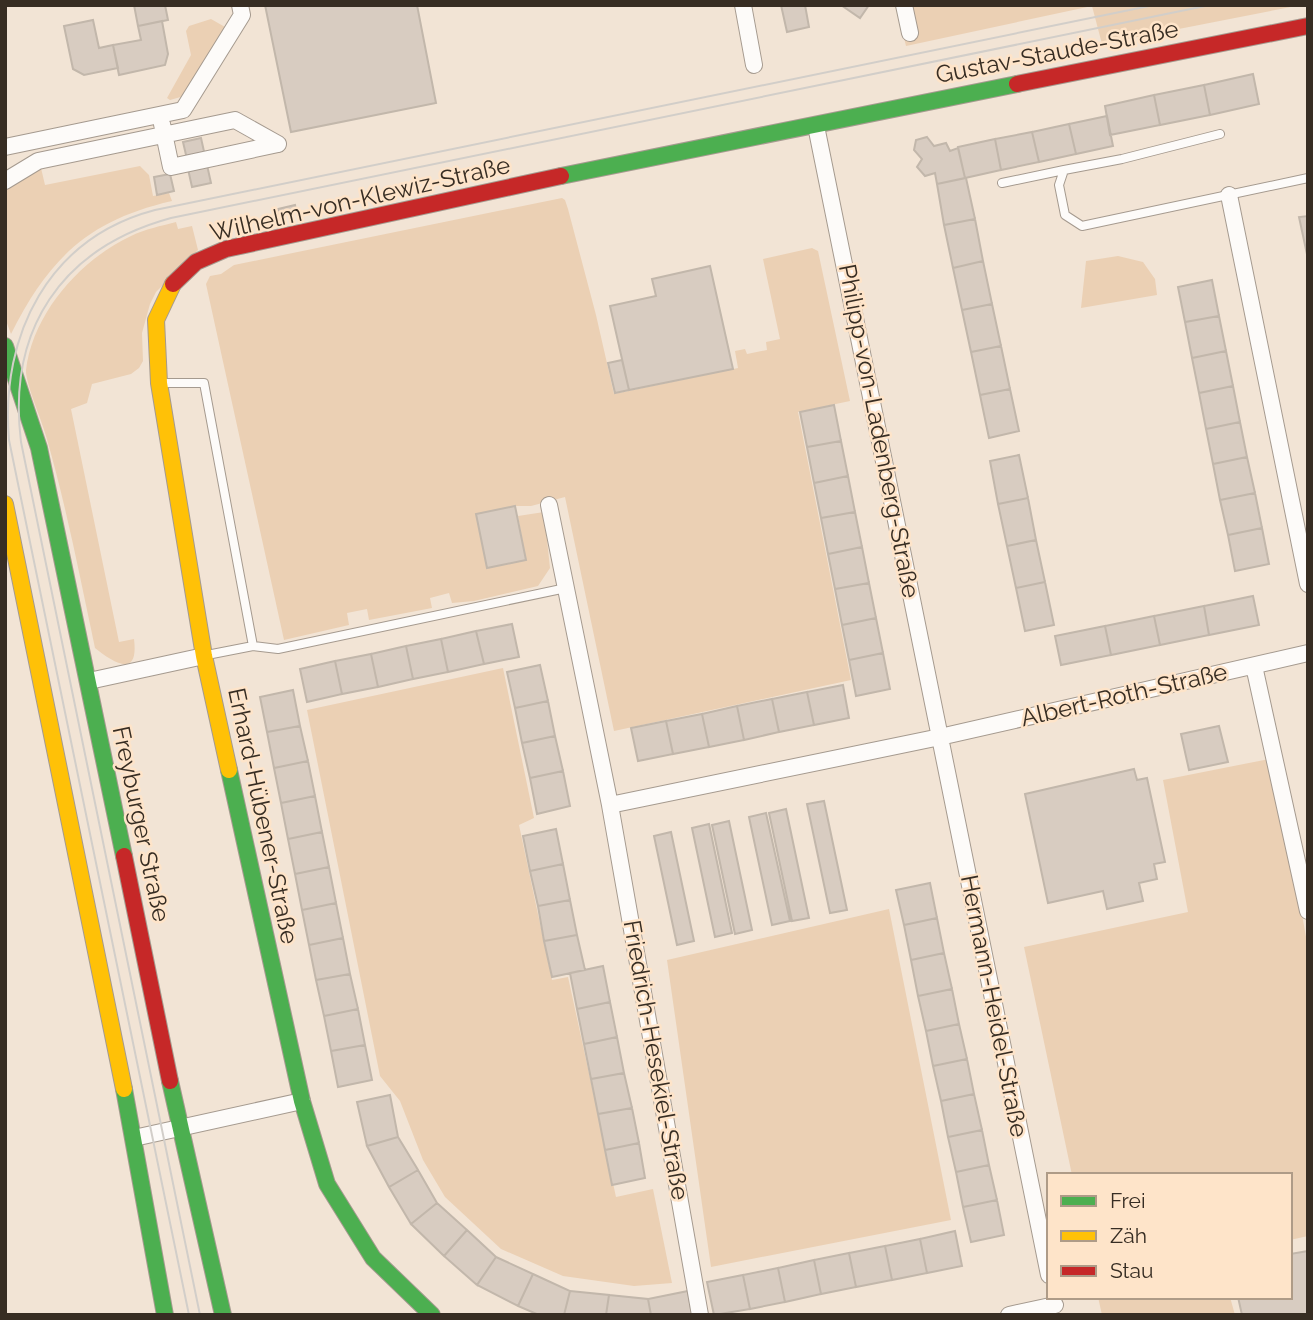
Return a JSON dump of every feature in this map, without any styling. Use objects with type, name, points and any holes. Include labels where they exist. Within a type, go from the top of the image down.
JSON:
[{"type":"street","points":[[5,147],[20,137],[183,110],[242,15],[240,5]]},
{"type":"street","points":[[743,5],[754,65]]},
{"type":"street","points":[[904,5],[910,33]]},
{"type":"street","name":"Gustav-Staude-Straße","points":[[816,126],[972,92],[1308,26]]},
{"type":"street","points":[[5,181],[37,161],[131,141],[164,135],[235,120],[278,144],[171,167],[164,135],[160,115]]},
{"type":"street","name":"Wilhelm-von-Klewiz-Straße","points":[[204,656],[159,383],[156,320],[171,286],[196,262],[226,250],[550,178],[816,126]]},
{"type":"street","name":"Philipp-von-Ladenberg-Straße","points":[[816,126],[940,737]]},
{"type":"street","points":[[1229,195],[1308,584]]},
{"type":"street","name":"Freyburger Straße","points":[[5,346],[39,448],[180,1128],[223,1315]]},
{"type":"street","points":[[5,503],[134,1138],[165,1315]]},
{"type":"street","name":"Friedrich-Hesekiel-Straße","points":[[550,505],[610,805],[699,1315]]},
{"type":"street","name":"Albert-Roth-Straße","points":[[940,737],[1308,653]]},
{"type":"street","points":[[89,681],[204,656]]},
{"type":"street","name":"Erhard-Hübener-Straße","points":[[204,656],[302,1101],[327,1184],[373,1258],[432,1315]]},
{"type":"street","points":[[1254,666],[1308,911]]},
{"type":"street","points":[[610,805],[940,737]]},
{"type":"street","name":"Hermann-Heidel-Straße","points":[[940,737],[1047,1265]]},
{"type":"street","points":[[134,1138],[302,1101]]},
{"type":"street","points":[[1009,1315],[1055,1306]]},
{"type":"lane","points":[[1002,183],[1122,159],[1220,134]]},
{"type":"lane","points":[[1064,170],[1059,185],[1065,215],[1083,226],[1308,178]]},
{"type":"lane","points":[[159,383],[204,383],[253,646]]},
{"type":"lane","points":[[204,656],[253,646],[278,649],[567,588]]},
{"type":"shaded area","points":[[896,5],[1301,5],[1102,44],[1092,6],[906,46]]},
{"type":"shaded area","points":[[211,19],[225,27],[184,96],[170,100],[167,98],[191,55],[186,31],[189,26]]},
{"type":"shaded area","points":[[140,166],[149,175],[153,196],[169,193],[172,201],[117,219],[75,246],[41,284],[11,334],[5,318],[5,191],[41,168],[45,185]]},
{"type":"shaded area","points":[[562,198],[568,209],[614,394],[738,368],[735,351],[745,349],[747,354],[767,350],[766,342],[780,339],[763,259],[812,248],[818,251],[850,401],[798,412],[851,680],[614,731],[565,497],[531,506],[515,506],[476,514],[488,568],[526,560],[518,516],[544,512],[550,568],[538,586],[474,601],[452,603],[449,593],[430,598],[432,608],[369,620],[367,609],[347,613],[349,625],[284,640],[206,284],[210,276],[221,274],[234,265]]},
{"type":"shaded area","points":[[176,222],[178,229],[192,226],[198,250],[156,292],[150,304],[142,333],[143,361],[131,374],[92,384],[87,403],[71,409],[119,642],[134,639],[133,659],[124,664],[110,659],[95,648],[60,488],[26,370],[38,328],[62,291],[77,274],[112,246],[131,236]]},
{"type":"shaded area","points":[[1118,256],[1143,262],[1155,279],[1157,295],[1081,308],[1086,261]]},
{"type":"shaded area","points":[[503,668],[534,818],[519,825],[552,980],[568,977],[616,1197],[653,1189],[672,1283],[634,1286],[563,1276],[501,1249],[445,1197],[423,1160],[400,1101],[380,1076],[307,710]]},
{"type":"shaded area","points":[[1274,758],[1308,948],[1308,1236],[1292,1240],[1292,1173],[1072,1173],[1024,947],[1188,912],[1163,780]]},
{"type":"shaded area","points":[[889,909],[951,1220],[711,1267],[667,960]]},
{"type":"shaded area","points":[[1098,1299],[1231,1299],[1235,1315],[1102,1315]]},
{"type":"building","points":[[134,5],[165,5],[168,20],[138,26]]},
{"type":"building","points":[[265,5],[417,5],[436,103],[291,132]]},
{"type":"building","points":[[781,5],[805,5],[809,27],[787,32]]},
{"type":"building","points":[[841,5],[869,5],[860,18]]},
{"type":"building","points":[[93,20],[99,48],[113,45],[118,68],[84,75],[73,69],[64,26]]},
{"type":"building","points":[[162,21],[168,54],[165,65],[119,75],[113,45],[141,40],[138,26]]},
{"type":"building","points":[[1253,74],[1259,104],[1210,115],[1204,85]]},
{"type":"building","points":[[1204,85],[1210,115],[1160,125],[1154,95]]},
{"type":"building","points":[[1154,95],[1160,125],[1110,135],[1105,106]]},
{"type":"building","points":[[1107,116],[1113,146],[1076,154],[1069,124]]},
{"type":"building","points":[[1069,124],[1076,154],[1039,162],[1032,132]]},
{"type":"building","points":[[1032,132],[1039,162],[1001,170],[995,139]]},
{"type":"building","points":[[927,137],[934,146],[946,143],[950,151],[958,148],[965,178],[937,184],[935,173],[925,176],[917,167],[922,159],[914,150],[916,140]]},
{"type":"building","points":[[201,138],[205,156],[187,159],[183,142]]},
{"type":"building","points":[[995,139],[1001,170],[965,178],[958,147]]},
{"type":"building","points":[[207,165],[211,183],[192,187],[188,169]]},
{"type":"building","points":[[170,174],[174,191],[157,195],[154,177]]},
{"type":"building","points":[[966,178],[975,219],[944,225],[937,184]]},
{"type":"building","points":[[295,205],[296,210],[279,214],[278,209]]},
{"type":"building","points":[[1308,216],[1308,259],[1299,217]]},
{"type":"building","points":[[975,219],[983,261],[953,268],[944,225]]},
{"type":"building","points":[[983,261],[992,304],[962,310],[953,268]]},
{"type":"building","points":[[710,266],[733,369],[629,390],[610,306],[656,296],[652,279]]},
{"type":"building","points":[[1212,280],[1219,316],[1185,322],[1178,287]]},
{"type":"building","points":[[992,304],[1001,346],[971,352],[962,310]]},
{"type":"building","points":[[1219,316],[1226,351],[1192,358],[1185,322]]},
{"type":"building","points":[[1001,346],[1010,389],[980,395],[971,352]]},
{"type":"building","points":[[1226,351],[1233,386],[1199,393],[1192,358]]},
{"type":"building","points":[[622,360],[629,390],[615,393],[608,363]]},
{"type":"building","points":[[1233,386],[1240,422],[1206,429],[1199,393]]},
{"type":"building","points":[[1010,389],[1019,431],[989,438],[980,395]]},
{"type":"building","points":[[834,405],[841,441],[807,447],[800,412]]},
{"type":"building","points":[[1240,422],[1247,457],[1213,464],[1206,429]]},
{"type":"building","points":[[841,441],[848,476],[814,483],[807,447]]},
{"type":"building","points":[[1019,455],[1028,498],[998,504],[990,461]]},
{"type":"building","points":[[1247,457],[1255,493],[1220,500],[1213,464]]},
{"type":"building","points":[[848,476],[855,512],[821,518],[814,483]]},
{"type":"building","points":[[1255,493],[1262,528],[1228,535],[1220,500]]},
{"type":"building","points":[[1028,498],[1036,540],[1007,546],[998,504]]},
{"type":"building","points":[[515,506],[526,560],[487,568],[476,514]]},
{"type":"building","points":[[855,512],[862,547],[828,554],[821,518]]},
{"type":"building","points":[[1262,528],[1269,564],[1235,571],[1228,535]]},
{"type":"building","points":[[1036,540],[1045,582],[1016,588],[1007,546]]},
{"type":"building","points":[[862,547],[869,583],[835,589],[828,554]]},
{"type":"building","points":[[1045,582],[1054,625],[1025,631],[1016,588]]},
{"type":"building","points":[[869,583],[876,618],[842,625],[835,589]]},
{"type":"building","points":[[1253,596],[1259,625],[1209,635],[1204,606]]},
{"type":"building","points":[[1204,606],[1209,635],[1160,645],[1154,616]]},
{"type":"building","points":[[1154,616],[1160,645],[1111,655],[1105,626]]},
{"type":"building","points":[[876,618],[883,653],[849,660],[842,625]]},
{"type":"building","points":[[512,624],[519,657],[484,664],[476,631]]},
{"type":"building","points":[[1105,626],[1111,655],[1061,665],[1055,636]]},
{"type":"building","points":[[476,631],[484,664],[448,672],[441,639]]},
{"type":"building","points":[[441,639],[448,672],[413,679],[406,646]]},
{"type":"building","points":[[406,646],[413,679],[378,687],[371,654]]},
{"type":"building","points":[[883,653],[890,689],[856,696],[849,660]]},
{"type":"building","points":[[371,654],[378,687],[342,694],[335,661]]},
{"type":"building","points":[[335,661],[342,694],[307,702],[300,669]]},
{"type":"building","points":[[540,665],[548,701],[515,708],[507,672]]},
{"type":"building","points":[[843,685],[849,718],[814,725],[807,692]]},
{"type":"building","points":[[293,690],[300,726],[267,732],[260,697]]},
{"type":"building","points":[[807,692],[814,725],[779,732],[772,699]]},
{"type":"building","points":[[772,699],[779,732],[744,740],[737,706]]},
{"type":"building","points":[[548,701],[555,736],[522,743],[515,708]]},
{"type":"building","points":[[737,706],[744,740],[709,747],[702,714]]},
{"type":"building","points":[[702,714],[709,747],[673,754],[666,721]]},
{"type":"building","points":[[666,721],[673,754],[638,761],[631,728]]},
{"type":"building","points":[[300,726],[308,761],[274,768],[267,732]]},
{"type":"building","points":[[1219,726],[1228,762],[1189,770],[1181,734]]},
{"type":"building","points":[[555,736],[563,771],[530,778],[522,743]]},
{"type":"building","points":[[308,761],[315,796],[281,803],[274,768]]},
{"type":"building","points":[[1134,769],[1137,780],[1147,778],[1165,862],[1154,864],[1157,879],[1139,883],[1143,901],[1107,909],[1103,891],[1048,903],[1025,794]]},
{"type":"building","points":[[563,771],[570,806],[537,814],[530,778]]},
{"type":"building","points":[[315,796],[322,832],[288,839],[281,803]]},
{"type":"building","points":[[824,801],[847,910],[830,913],[807,804]]},
{"type":"building","points":[[786,809],[809,918],[792,921],[769,813]]},
{"type":"building","points":[[766,813],[790,921],[772,925],[749,817]]},
{"type":"building","points":[[729,821],[752,930],[735,934],[712,825]]},
{"type":"building","points":[[709,824],[732,933],[715,937],[692,828]]},
{"type":"building","points":[[556,829],[563,864],[530,871],[523,836]]},
{"type":"building","points":[[322,832],[329,867],[295,874],[288,839]]},
{"type":"building","points":[[671,832],[694,941],[677,945],[654,836]]},
{"type":"building","points":[[563,864],[570,900],[538,906],[530,871]]},
{"type":"building","points":[[329,867],[336,903],[302,910],[295,874]]},
{"type":"building","points":[[930,883],[937,918],[904,925],[896,890]]},
{"type":"building","points":[[570,900],[577,935],[544,941],[538,906]]},
{"type":"building","points":[[336,903],[343,938],[309,945],[302,910]]},
{"type":"building","points":[[937,918],[944,953],[911,960],[904,925]]},
{"type":"building","points":[[577,935],[585,970],[552,977],[544,941]]},
{"type":"building","points":[[343,938],[350,974],[316,980],[309,945]]},
{"type":"building","points":[[944,953],[952,989],[918,996],[911,960]]},
{"type":"building","points":[[603,966],[610,1002],[577,1009],[570,973]]},
{"type":"building","points":[[350,974],[358,1009],[324,1016],[316,980]]},
{"type":"building","points":[[952,989],[959,1024],[926,1031],[918,996]]},
{"type":"building","points":[[610,1002],[617,1037],[584,1044],[577,1009]]},
{"type":"building","points":[[358,1009],[365,1045],[331,1051],[324,1016]]},
{"type":"building","points":[[959,1024],[967,1059],[933,1066],[926,1031]]},
{"type":"building","points":[[617,1037],[624,1073],[591,1079],[584,1044]]},
{"type":"building","points":[[365,1045],[372,1080],[338,1087],[331,1051]]},
{"type":"building","points":[[967,1059],[974,1094],[941,1101],[933,1066]]},
{"type":"building","points":[[624,1073],[632,1108],[598,1114],[591,1079]]},
{"type":"building","points":[[974,1094],[982,1130],[948,1137],[941,1101]]},
{"type":"building","points":[[390,1095],[398,1137],[367,1146],[357,1102]]},
{"type":"building","points":[[632,1108],[639,1143],[605,1150],[598,1114]]},
{"type":"building","points":[[982,1130],[989,1165],[956,1172],[948,1137]]},
{"type":"building","points":[[398,1137],[418,1170],[389,1187],[367,1146]]},
{"type":"building","points":[[639,1143],[645,1178],[612,1185],[605,1150]]},
{"type":"building","points":[[989,1165],[997,1200],[963,1207],[956,1172]]},
{"type":"building","points":[[418,1170],[437,1203],[411,1224],[389,1187]]},
{"type":"building","points":[[997,1200],[1004,1235],[971,1242],[963,1207]]},
{"type":"building","points":[[437,1203],[467,1230],[444,1256],[411,1224]]},
{"type":"building","points":[[467,1230],[496,1257],[477,1285],[444,1256]]},
{"type":"building","points":[[955,1231],[962,1266],[927,1273],[920,1239]]},
{"type":"building","points":[[920,1239],[927,1273],[892,1280],[885,1246]]},
{"type":"building","points":[[885,1246],[892,1280],[856,1287],[849,1253]]},
{"type":"building","points":[[1308,1251],[1308,1315],[1242,1315],[1238,1299],[1292,1299],[1292,1254]]},
{"type":"building","points":[[849,1253],[856,1287],[821,1294],[814,1260]]},
{"type":"building","points":[[496,1257],[533,1274],[518,1306],[477,1285]]},
{"type":"building","points":[[814,1260],[821,1294],[785,1302],[778,1268]]},
{"type":"building","points":[[778,1268],[785,1302],[750,1309],[743,1275]]},
{"type":"building","points":[[533,1274],[570,1291],[564,1315],[539,1315],[518,1306]]},
{"type":"building","points":[[743,1275],[750,1309],[714,1315],[707,1282]]},
{"type":"building","points":[[570,1291],[609,1295],[606,1315],[564,1315]]},
{"type":"building","points":[[688,1291],[692,1315],[651,1315],[648,1299]]},
{"type":"building","points":[[609,1295],[648,1299],[651,1315],[606,1315]]},
{"type":"tram line","points":[[189,1315],[9,440],[8,401],[13,363],[23,328],[39,296],[60,267],[86,243],[118,224],[155,210],[1154,5]]},
{"type":"tram line","points":[[200,1315],[21,442],[19,401],[23,364],[33,330],[50,299],[72,273],[99,250],[132,232],[171,218],[1210,5]]},
{"type":"traffic: fast","points":[[561,176],[1017,84]]},
{"type":"traffic: fast","points":[[5,346],[39,448],[124,856]]},
{"type":"traffic: fast","points":[[229,770],[302,1101],[327,1184],[373,1258],[432,1315]]},
{"type":"traffic: fast","points":[[170,1081],[223,1315]]},
{"type":"traffic: fast","points":[[124,1089],[165,1315]]},
{"type":"traffic: slow","points":[[173,284],[156,320],[159,383],[204,656],[229,770]]},
{"type":"traffic: slow","points":[[5,504],[124,1089]]},
{"type":"traffic: jam","points":[[1017,84],[1308,26]]},
{"type":"traffic: jam","points":[[173,284],[196,262],[226,249],[561,176]]},
{"type":"traffic: jam","points":[[124,856],[170,1081]]}]
